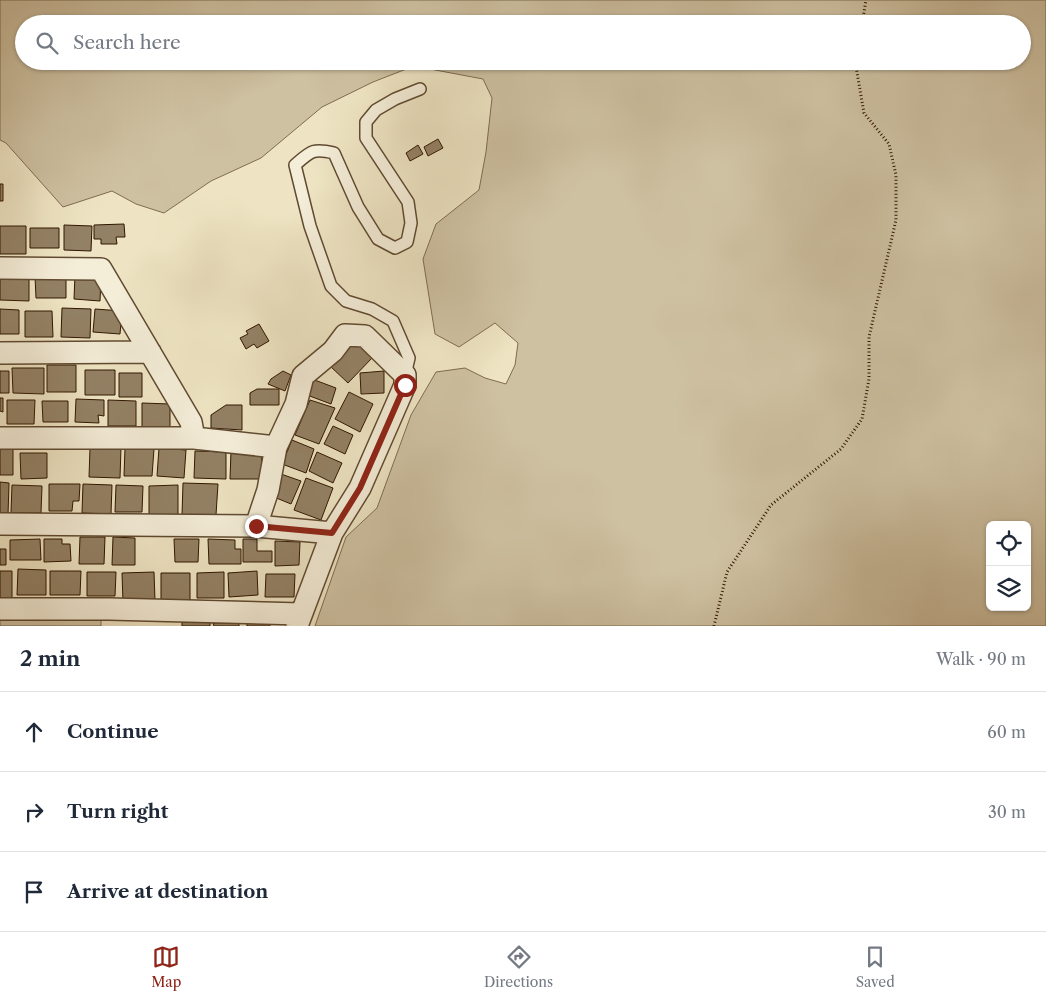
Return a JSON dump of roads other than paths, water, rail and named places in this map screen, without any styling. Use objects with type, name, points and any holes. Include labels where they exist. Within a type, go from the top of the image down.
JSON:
[{"type":"street","points":[[0,268],[101,269],[191,422],[194,438]]},
{"type":"street","points":[[0,609],[109,617],[299,620],[332,533],[360,488],[405,385],[405,375],[365,336],[345,335],[333,351],[303,376],[296,404],[276,447],[268,490],[256,526]]},
{"type":"street","points":[[0,352],[150,352]]},
{"type":"street","points":[[0,438],[194,438],[276,447]]},
{"type":"street","points":[[0,524],[256,526],[332,533]]},
{"type":"lane","points":[[405,375],[409,358],[393,321],[372,309],[346,301],[331,286],[310,226],[295,165],[308,154],[318,149],[334,153],[358,208],[378,239],[395,248],[407,242],[411,224],[408,202],[366,138],[366,122],[376,110],[420,89]]}]
